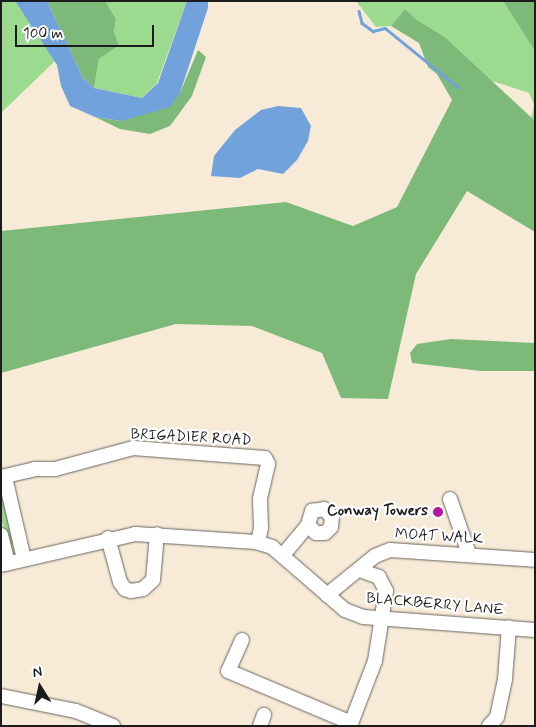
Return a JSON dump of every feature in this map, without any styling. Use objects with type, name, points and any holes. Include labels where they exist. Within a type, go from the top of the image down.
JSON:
[{"type":"street","name":"BRIGADIER ROAD","points":[[3,477],[35,469],[55,469],[133,448],[265,458],[268,464],[260,498],[261,528],[258,542]]},
{"type":"street","points":[[3,477],[24,559]]},
{"type":"street","points":[[450,499],[469,554]]},
{"type":"street","points":[[283,555],[308,525]]},
{"type":"street","points":[[108,538],[120,582],[125,590],[131,591],[150,586],[153,580],[158,534]]},
{"type":"street","name":"BLACKBERRY LANE","points":[[5,564],[108,538],[158,534],[258,542],[283,555],[345,610],[383,618],[535,630]]},
{"type":"street","points":[[1,535],[5,564]]},
{"type":"street","name":"MOAT WALK","points":[[327,595],[375,556],[390,550],[535,560]]},
{"type":"street","points":[[242,640],[228,671],[351,724],[375,661],[386,591],[383,583],[372,573],[360,570]]},
{"type":"street","points":[[489,726],[497,717],[505,679],[509,627]]},
{"type":"street","points":[[1,696],[76,711],[113,726]]},
{"type":"green space","points":[[1,1],[15,1],[55,61],[1,113]]},
{"type":"green space","points":[[47,1],[105,1],[116,19],[114,32],[119,45],[99,59],[94,88],[83,78]]},
{"type":"green space","points":[[105,1],[187,1],[157,83],[142,98],[94,88],[99,59],[119,45],[114,33],[116,19]]},
{"type":"green space","points":[[356,1],[503,1],[535,51],[535,121],[531,118],[534,105],[529,93],[492,81],[445,37],[417,20],[405,9],[391,26],[376,27]]},
{"type":"green space","points":[[503,1],[535,1],[535,51]]},
{"type":"green space","points":[[405,9],[417,20],[445,37],[535,121],[535,232],[467,191],[416,274],[388,399],[341,398],[322,353],[252,326],[176,324],[1,373],[1,231],[286,202],[353,226],[397,207],[452,100],[437,74],[428,67],[419,43],[391,26]]},
{"type":"green space","points":[[198,50],[206,57],[192,96],[170,126],[150,134],[120,129],[95,117],[121,121],[180,93]]},
{"type":"green space","points":[[451,339],[535,343],[535,371],[481,371],[412,363],[410,353],[417,344]]},
{"type":"green space","points":[[5,493],[17,544],[8,546],[1,517],[1,494]]},
{"type":"water","points":[[15,1],[47,1],[83,78],[94,88],[142,98],[158,83],[187,1],[208,1],[208,8],[180,93],[170,107],[121,121],[95,117],[70,106],[61,86],[57,65]]},
{"type":"water","points":[[278,106],[301,108],[311,126],[308,141],[297,160],[283,174],[258,169],[240,178],[211,176],[214,156],[235,130],[261,110]]},
{"type":"waterway","points":[[359,11],[362,23],[373,31],[385,28],[459,88]]},
{"type":"place","name":"Conway Towers","points":[[438,512]]}]
